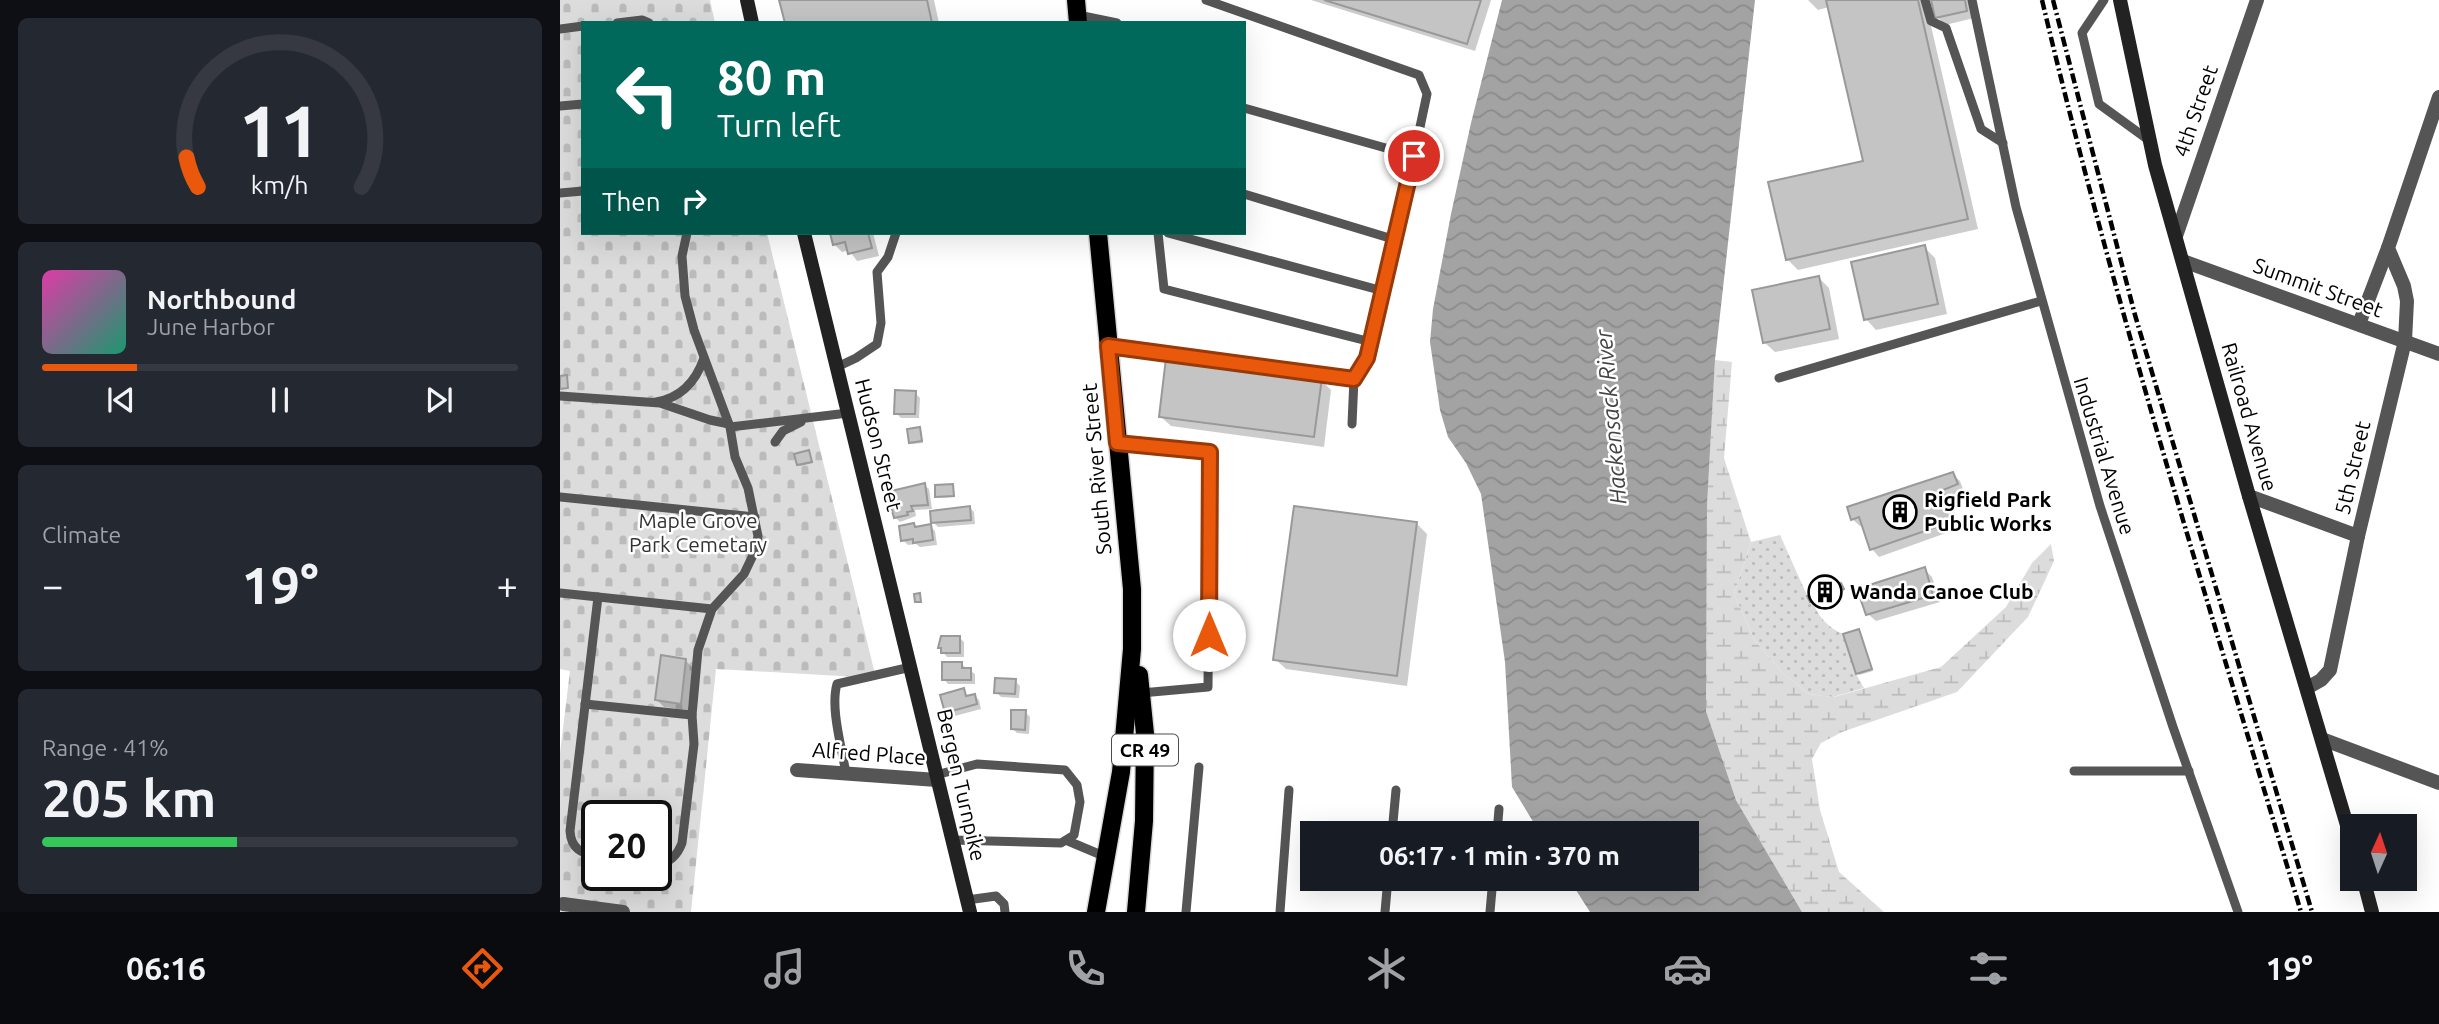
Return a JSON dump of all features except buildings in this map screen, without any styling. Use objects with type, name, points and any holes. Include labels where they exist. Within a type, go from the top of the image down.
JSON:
[{"type":"main road","points":[[747,0],[752,21]]},
{"type":"main road","name":"Railroad Avenue","points":[[2120,0],[2150,142],[2249,496],[2344,814]]},
{"type":"main road","name":"Hudson Street","points":[[804,235],[911,667]]},
{"type":"main road","name":"South River Street","points":[[1098,235],[1132,589],[1135,698]]},
{"type":"main road","name":"Bergen Turnpike","points":[[911,667],[968,906]]},
{"type":"main road","name":"CR 49","points":[[1096,912],[1135,698]]},
{"type":"main road","name":"CR 49","points":[[1135,698],[1145,734],[1144,821],[1136,912]]},
{"type":"main road","points":[[2366,891],[2372,912]]},
{"type":"street","name":"4th Street","points":[[2176,236],[2257,0]]},
{"type":"street","points":[[2359,324],[2439,97]]},
{"type":"street","name":"5th Street","points":[[2307,688],[2321,680],[2330,670],[2358,537],[2405,341],[2407,301],[2404,286],[2388,248]]},
{"type":"street","name":"Summit Street","points":[[2183,261],[2439,354]]},
{"type":"street","points":[[2249,496],[2358,537]]},
{"type":"street","points":[[2322,738],[2439,783]]},
{"type":"street","name":"Alfred Place","points":[[797,770],[936,778]]},
{"type":"street","points":[[563,904],[623,912]]},
{"type":"lane","points":[[1206,0],[1419,75],[1427,94],[1396,240],[1367,358],[1354,379],[1352,424]]},
{"type":"lane","points":[[1925,0],[1931,20],[1946,28],[1981,129],[2003,143]]},
{"type":"lane","name":"Industrial Avenue","points":[[1972,0],[2017,207],[2100,506],[2238,912]]},
{"type":"lane","points":[[2104,0],[2082,33],[2099,104],[2150,142]]},
{"type":"lane","points":[[1235,21],[1239,12]]},
{"type":"lane","points":[[1078,13],[1109,21]]},
{"type":"lane","points":[[560,29],[581,26]]},
{"type":"lane","points":[[560,106],[581,104]]},
{"type":"lane","points":[[1246,109],[1414,156]]},
{"type":"lane","points":[[560,193],[581,191]]},
{"type":"lane","points":[[1246,195],[1396,240]]},
{"type":"lane","points":[[672,858],[678,853],[682,843],[694,744],[692,715],[698,650],[712,609],[744,574],[757,543],[755,517],[748,488],[735,457],[729,425],[685,296],[682,257],[687,235]]},
{"type":"lane","points":[[837,367],[877,344],[880,323],[877,272],[888,257],[895,235]]},
{"type":"lane","points":[[1158,235],[1164,289],[1371,342]]},
{"type":"lane","points":[[1175,235],[1383,291]]},
{"type":"lane","points":[[1779,378],[2042,301]]},
{"type":"lane","points":[[1108,346],[1354,379]]},
{"type":"lane","points":[[651,402],[661,401],[685,389],[699,373],[704,358]]},
{"type":"lane","points":[[560,396],[651,402],[729,425],[848,413]]},
{"type":"lane","points":[[775,442],[782,431],[809,418]]},
{"type":"lane","points":[[1117,443],[1210,452],[1208,687],[1135,698]]},
{"type":"lane","points":[[560,497],[755,517]]},
{"type":"lane","points":[[560,593],[712,609]]},
{"type":"lane","points":[[581,852],[570,838],[598,597]]},
{"type":"lane","points":[[846,774],[836,712],[837,684],[911,667]]},
{"type":"lane","points":[[585,704],[692,715]]},
{"type":"lane","points":[[936,778],[977,764],[1065,770],[1077,785],[1080,802],[1074,835],[1068,841],[952,840]]},
{"type":"lane","points":[[1186,912],[1199,766]]},
{"type":"lane","points":[[2074,771],[2189,771]]},
{"type":"lane","points":[[1280,912],[1290,790]]},
{"type":"lane","points":[[1393,821],[1396,790]]},
{"type":"lane","points":[[1498,821],[1499,809]]},
{"type":"lane","points":[[1068,841],[1106,857]]},
{"type":"lane","points":[[1385,912],[1387,891]]},
{"type":"lane","points":[[1490,912],[1492,891]]},
{"type":"lane","points":[[968,906],[996,896],[1004,904],[1005,912]]},
{"type":"green space","name":"Maple Grove Park Cemetary","points":[[560,0],[710,0],[715,21],[581,21],[581,235],[767,235],[876,678],[716,669],[691,912],[560,912],[560,753],[570,671],[560,669]]},
{"type":"green space","points":[[1715,360],[1732,362],[1724,458],[1751,542],[1734,594],[1755,641],[1784,674],[1809,694],[1834,697],[1941,667],[2006,607],[2032,563],[2051,544],[2054,561],[2028,617],[1957,692],[1842,732],[1821,743],[1812,759],[1820,810],[1839,872],[1884,912],[1802,912],[1736,800],[1706,711],[1707,506]]},
{"type":"green space","points":[[1780,535],[1810,602],[1812,601],[1828,625],[1843,634],[1856,674],[1864,688],[1833,697],[1809,694],[1784,674],[1755,641],[1734,594],[1751,542]]},
{"type":"water","name":"Hackensack River","points":[[1502,0],[1755,0],[1715,360],[1707,506],[1706,711],[1736,800],[1802,912],[1590,912],[1577,891],[1699,891],[1699,821],[1533,821],[1512,787],[1505,662],[1481,494],[1466,463],[1448,437],[1440,410],[1430,342],[1433,309],[1471,123]]},
{"type":"railway","points":[[2042,0],[2100,230],[2132,344],[2301,912]]},
{"type":"railway","points":[[2053,0],[2135,315],[2312,912]]},
{"type":"place","name":"Rigfield Park Public Works","points":[[1900,512]]},
{"type":"place","name":"Wanda Canoe Club","points":[[1825,592]]},
{"type":"route","points":[[1209,635],[1210,452],[1117,443],[1108,346],[1354,379],[1367,358],[1414,156]]}]
